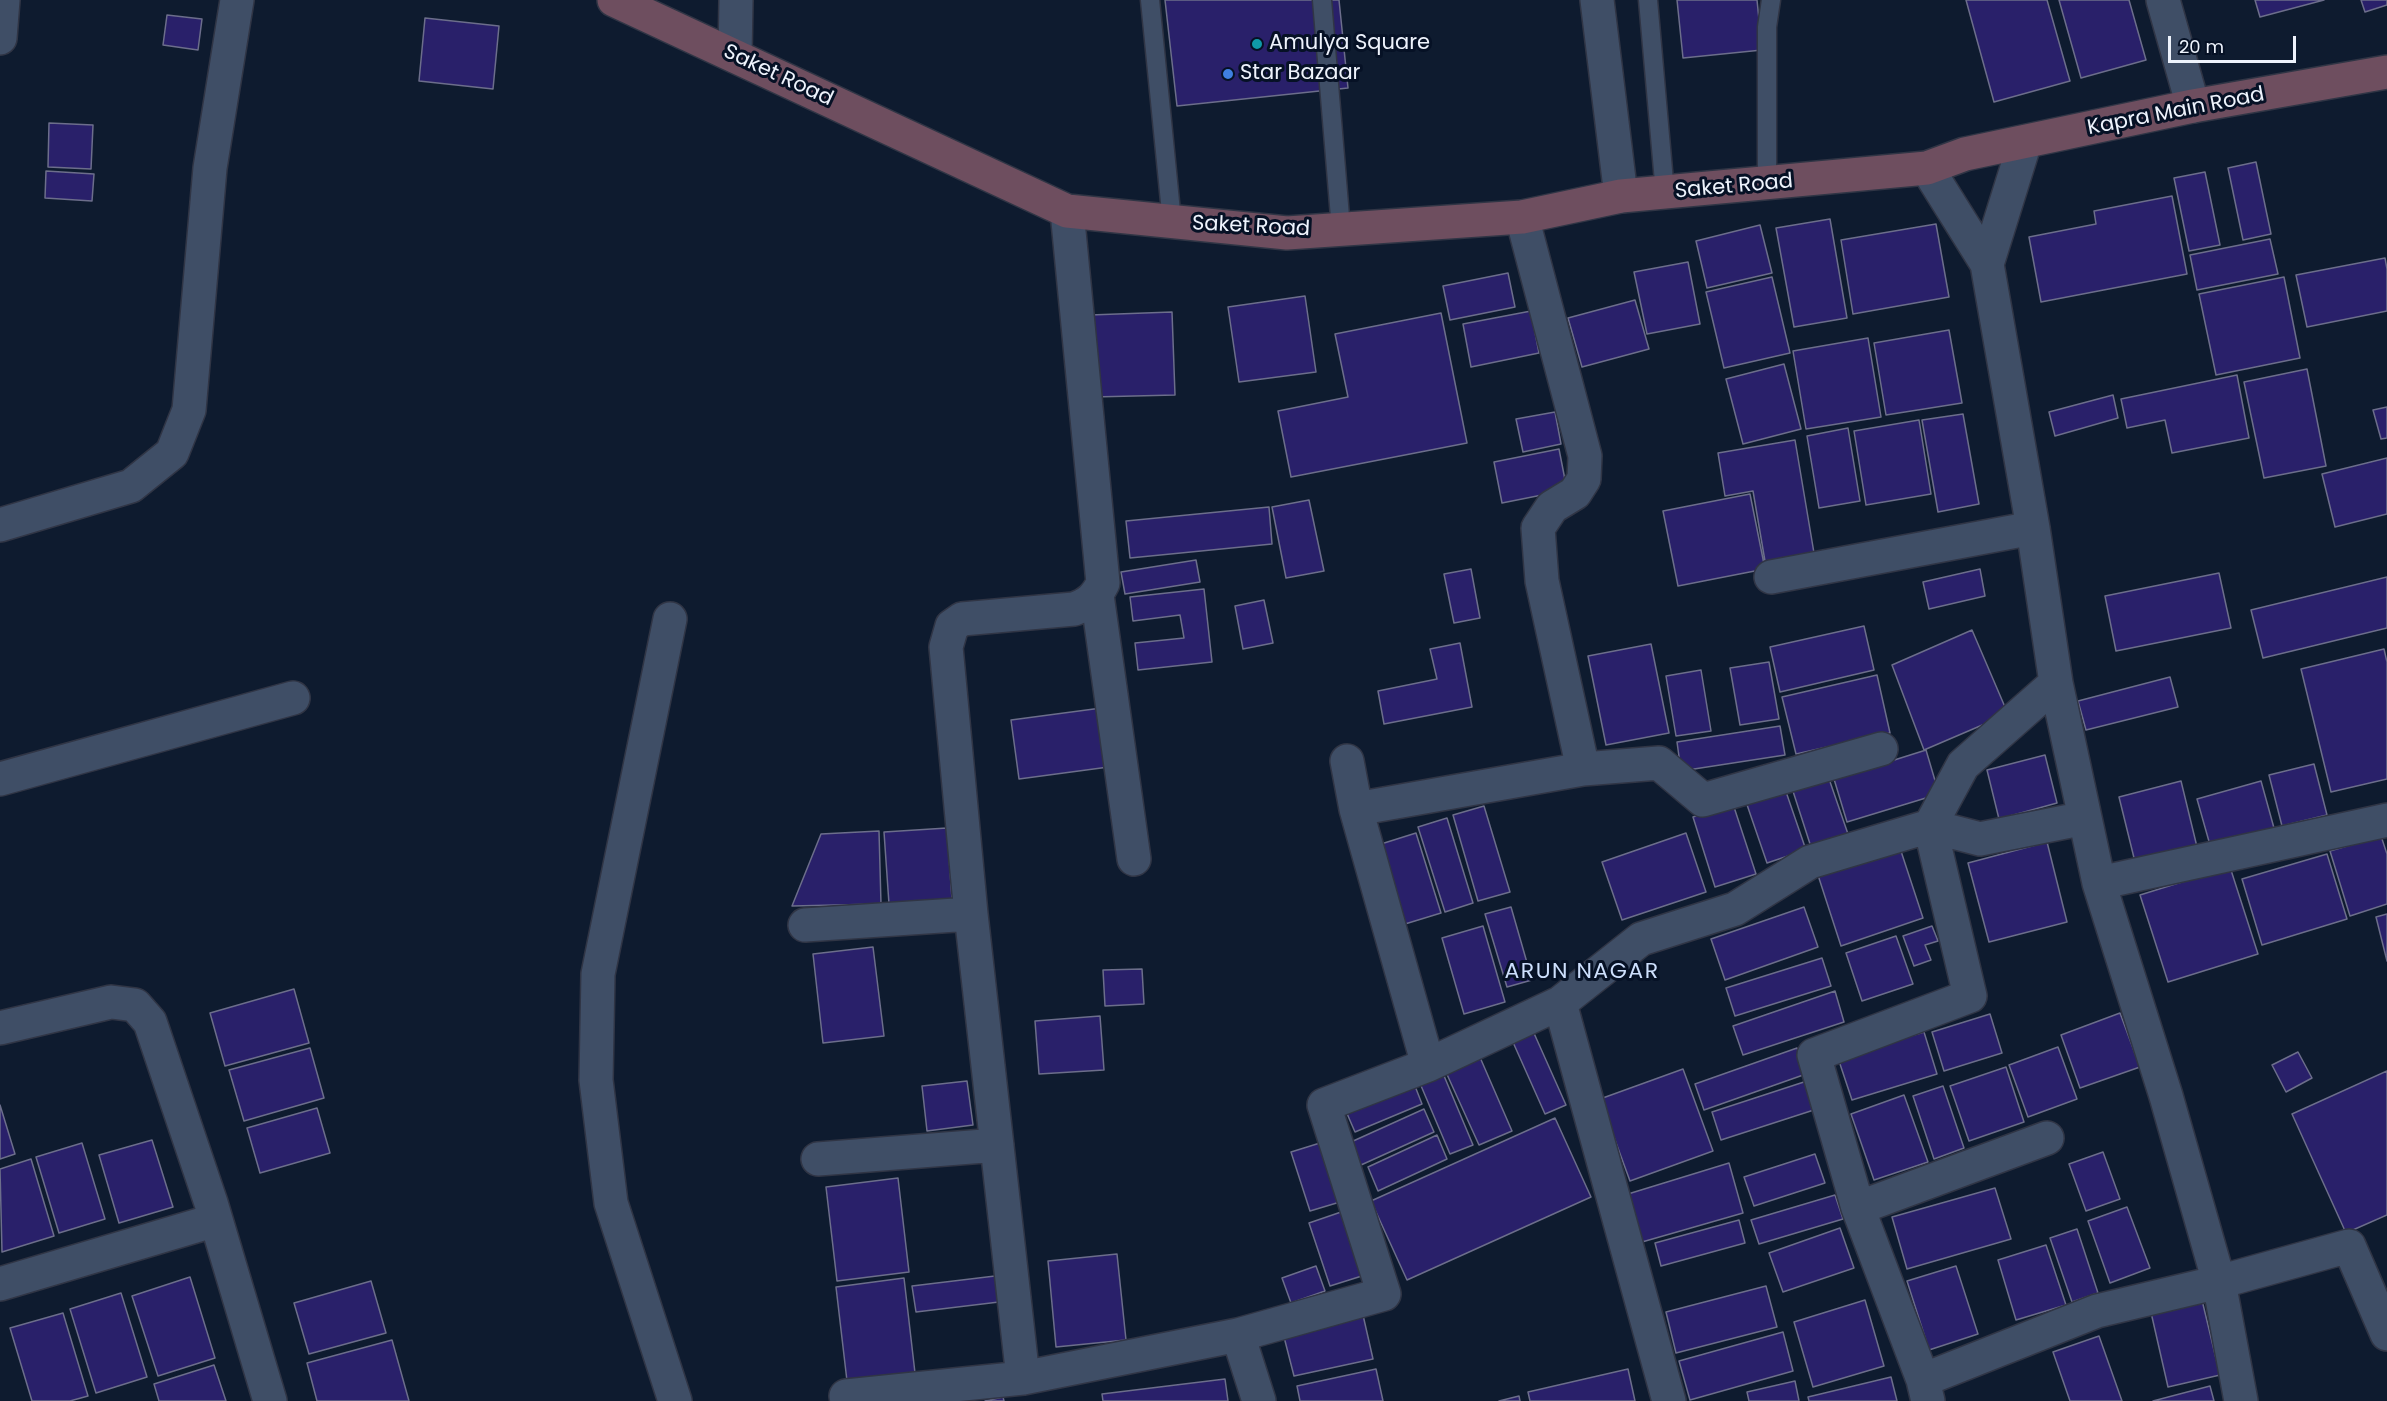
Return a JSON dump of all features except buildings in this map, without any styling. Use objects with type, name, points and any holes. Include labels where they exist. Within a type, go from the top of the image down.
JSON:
[{"type":"street","points":[[0,38],[3,0]]},
{"type":"street","points":[[0,525],[131,486],[172,453],[189,410],[210,168],[237,0]]},
{"type":"street","name":"Saket Road","points":[[614,0],[1067,211],[1287,233],[1522,217],[1621,196],[1927,168],[1965,154]]},
{"type":"street","points":[[735,56],[736,0]]},
{"type":"street","points":[[1597,0],[1621,196]]},
{"type":"street","points":[[2163,0],[2193,106]]},
{"type":"street","name":"Kapra Main Road","points":[[1965,154],[2193,106],[2387,72]]},
{"type":"street","points":[[1987,264],[2025,142]]},
{"type":"street","points":[[1927,168],[1987,264],[2033,528],[2056,683],[2099,883],[2166,1096],[2219,1282],[2241,1401]]},
{"type":"street","points":[[1023,1378],[971,914],[946,647],[952,626],[962,619],[1074,609],[1086,605],[1103,583],[1067,211]]},
{"type":"street","points":[[1522,217],[1585,456],[1584,479],[1575,493],[1552,507],[1538,528],[1542,581],[1583,769]]},
{"type":"street","points":[[1771,577],[2033,528]]},
{"type":"street","points":[[1096,595],[1134,859]]},
{"type":"street","points":[[670,619],[598,974],[596,1080],[611,1203],[675,1401]]},
{"type":"street","points":[[2056,683],[1963,765],[1930,826],[1970,996],[1814,1055],[1858,1208],[1926,1390],[2097,1311],[2219,1282],[2349,1246],[2387,1334]]},
{"type":"street","points":[[0,779],[293,698]]},
{"type":"street","points":[[1356,809],[1583,769],[1659,763],[1703,800],[1881,749]]},
{"type":"street","points":[[1347,761],[1356,809],[1428,1065]]},
{"type":"street","points":[[846,1396],[1023,1378],[1238,1335],[1384,1294],[1324,1105],[1428,1065],[1560,1004],[1641,939],[1735,909],[1810,862],[1930,826],[1980,839],[2085,818]]},
{"type":"street","points":[[2099,883],[2387,820]]},
{"type":"street","points":[[805,925],[971,914]]},
{"type":"street","points":[[0,1028],[111,1002],[135,1005],[150,1022],[216,1220],[270,1401]]},
{"type":"street","points":[[1560,1004],[1669,1401]]},
{"type":"street","points":[[1858,1208],[2048,1138]]},
{"type":"street","points":[[818,1159],[997,1145]]},
{"type":"street","points":[[0,1284],[216,1220]]},
{"type":"street","points":[[1238,1335],[1259,1401]]},
{"type":"lane","points":[[1150,0],[1172,222]]},
{"type":"lane","points":[[1322,0],[1341,229]]},
{"type":"lane","points":[[1648,0],[1665,193]]},
{"type":"lane","points":[[1767,184],[1767,27],[1771,0]]},
{"type":"place","name":"Amulya Square","points":[[1257,44]]},
{"type":"place","name":"Star Bazaar","points":[[1228,74]]},
{"type":"district","name":"ARUN NAGAR","points":[[1582,972]]}]
